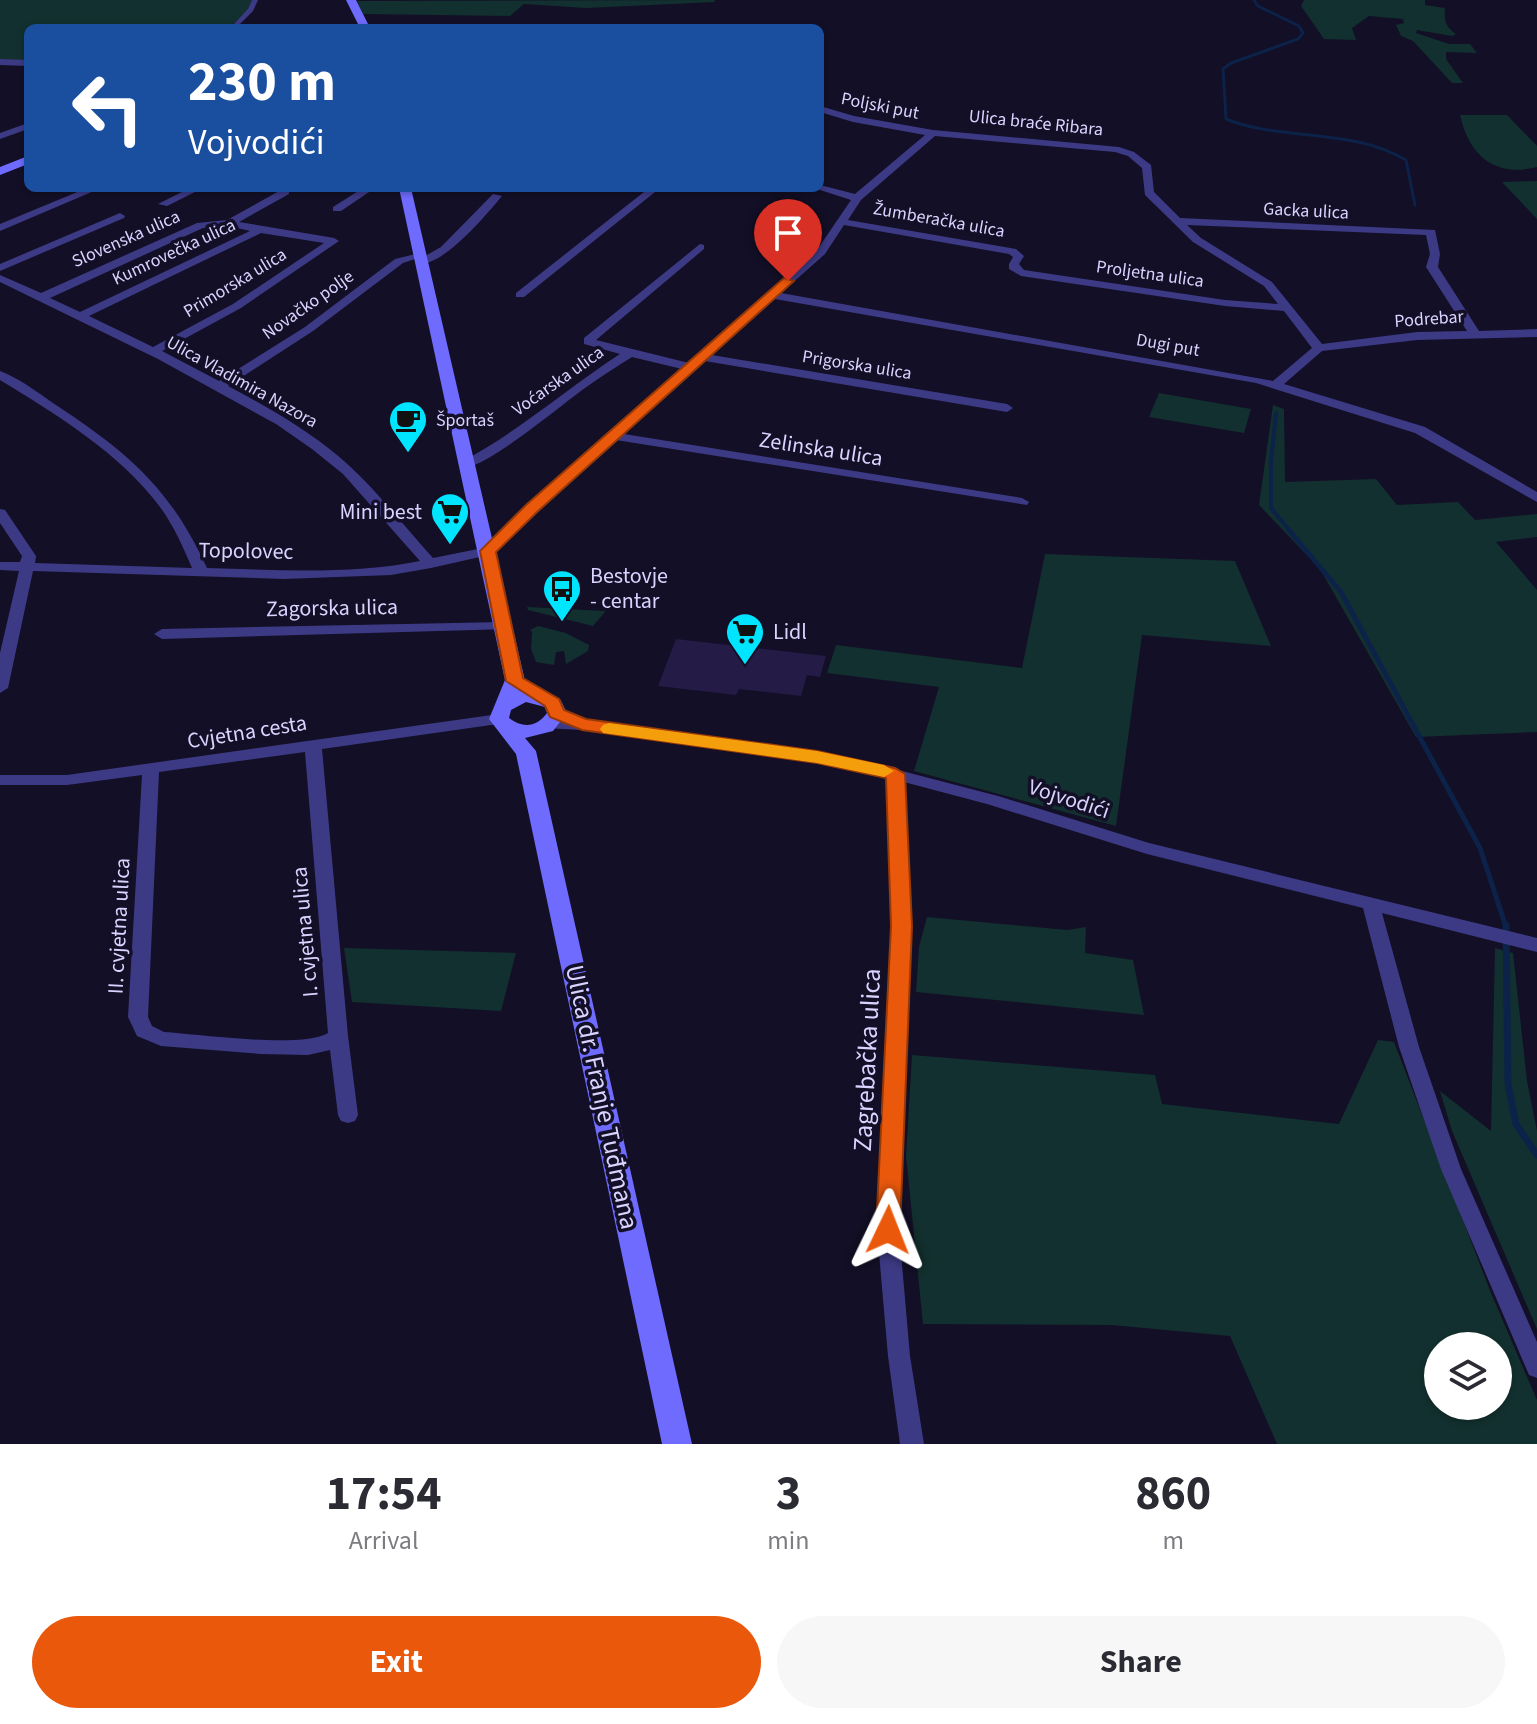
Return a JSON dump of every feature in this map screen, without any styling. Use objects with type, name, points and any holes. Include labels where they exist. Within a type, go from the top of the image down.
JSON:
[{"type":"main road","points":[[351,0],[362,24]]},
{"type":"main road","points":[[0,171],[24,162]]},
{"type":"main road","points":[[406,192],[515,681],[553,703],[542,730]]},
{"type":"main road","points":[[506,717],[510,687],[515,681]]},
{"type":"main road","points":[[506,717],[523,696],[540,697]]},
{"type":"main road","name":"Ulica dr. Franje Tuđmana","points":[[506,717],[519,746],[542,730],[677,1444]]},
{"type":"street","points":[[237,24],[251,10],[255,0]]},
{"type":"street","points":[[0,62],[24,63]]},
{"type":"street","name":"Poljski put","points":[[824,110],[853,119],[933,133]]},
{"type":"street","points":[[0,136],[24,127]]},
{"type":"street","name":"Ulica braće Ribara","points":[[933,133],[957,132],[1122,151],[1147,167],[1149,193],[1197,240],[1268,284],[1319,348]]},
{"type":"street","points":[[488,551],[821,252],[857,198],[933,133]]},
{"type":"street","points":[[824,189],[857,198]]},
{"type":"street","points":[[0,228],[86,192]]},
{"type":"street","points":[[163,204],[189,192]]},
{"type":"street","name":"Slovenska ulica","points":[[229,223],[285,192]]},
{"type":"street","points":[[337,209],[364,192]]},
{"type":"street","points":[[520,295],[650,192]]},
{"type":"street","name":"Novačko polje","points":[[218,387],[309,329],[399,261],[421,258],[445,249],[497,196]]},
{"type":"street","points":[[0,268],[120,216]]},
{"type":"street","name":"Gacka ulica","points":[[1179,221],[1431,232]]},
{"type":"street","name":"Žumberačka ulica","points":[[842,222],[1012,251],[1019,256],[1014,264]]},
{"type":"street","name":"Slovenska ulica","points":[[40,298],[201,225],[229,223],[260,230]]},
{"type":"street","name":"Kumrovečka ulica","points":[[78,317],[260,230],[334,241]]},
{"type":"street","name":"Podrebar","points":[[1431,232],[1435,254],[1432,267],[1475,334]]},
{"type":"street","name":"Primorska ulica","points":[[152,352],[237,306],[334,241]]},
{"type":"street","points":[[691,367],[590,344],[589,338],[700,247]]},
{"type":"street","name":"Proljetna ulica","points":[[1014,264],[1021,273],[1088,284],[1225,303],[1287,308]]},
{"type":"street","name":"Ulica Vladimira Nazora","points":[[0,278],[152,352],[320,447],[431,564]]},
{"type":"street","name":"Dugi put","points":[[772,295],[1206,370],[1276,385],[1420,430],[1537,498]]},
{"type":"street","points":[[1475,334],[1537,333]]},
{"type":"street","name":"Podrebar","points":[[1319,348],[1417,336],[1475,334]]},
{"type":"street","points":[[1276,385],[1319,348]]},
{"type":"street","name":"Voćarska ulica","points":[[466,465],[487,454],[630,353]]},
{"type":"street","name":"Prigorska ulica","points":[[701,357],[1007,408]]},
{"type":"street","points":[[0,375],[47,403],[131,469],[163,501],[201,572]]},
{"type":"street","name":"Zelinska ulica","points":[[614,436],[1022,502]]},
{"type":"street","points":[[0,513],[29,556],[0,688]]},
{"type":"street","name":"Topolovec","points":[[0,566],[284,575],[391,571],[488,551]]},
{"type":"street","name":"Zagorska ulica","points":[[162,634],[504,626]]},
{"type":"street","name":"Cvjetna cesta","points":[[0,780],[67,780],[506,717]]},
{"type":"street","name":"Vojvodići","points":[[542,730],[582,725],[817,757],[895,774],[1147,848],[1530,943]]},
{"type":"street","name":"I. cvjetna ulica","points":[[313,744],[338,1036],[348,1115]]},
{"type":"street","name":"II. cvjetna ulica","points":[[151,769],[138,1017],[144,1031],[161,1039],[261,1046],[323,1045],[338,1036]]},
{"type":"street","name":"Zagrebačka ulica","points":[[895,774],[902,926],[888,1230],[899,1356],[912,1444]]},
{"type":"street","points":[[1371,905],[1409,1047],[1451,1169],[1537,1368]]},
{"type":"green space","points":[[0,0],[252,0],[248,10],[233,24],[24,24],[24,61],[0,60]]},
{"type":"green space","points":[[714,0],[586,8],[524,4],[510,16],[363,14],[357,1]]},
{"type":"green space","points":[[1304,0],[1425,0],[1425,5],[1445,8],[1446,23],[1456,34],[1417,30],[1416,33],[1449,44],[1470,44],[1477,53],[1446,52],[1446,59],[1463,83],[1452,83],[1413,41],[1401,36],[1396,25],[1404,23],[1403,19],[1369,16],[1352,28],[1356,40],[1324,39],[1301,6]]},
{"type":"green space","points":[[1460,115],[1507,115],[1537,146],[1537,167],[1508,169],[1486,160],[1470,142]]},
{"type":"green space","points":[[1537,181],[1537,219],[1502,182]]},
{"type":"green space","points":[[1159,393],[1251,409],[1244,433],[1149,417]]},
{"type":"green space","points":[[1273,405],[1284,409],[1285,482],[1376,479],[1397,505],[1458,502],[1475,520],[1537,514],[1537,537],[1496,542],[1537,590],[1537,732],[1416,737],[1320,569],[1259,505]]},
{"type":"green space","points":[[1045,554],[1235,561],[1271,646],[1142,635],[1116,826],[914,771],[939,687],[827,673],[836,645],[1022,668]]},
{"type":"green space","points":[[527,607],[605,612],[593,626],[528,610]]},
{"type":"green space","points":[[538,626],[566,633],[589,645],[588,651],[566,664],[564,651],[556,652],[554,665],[536,662],[531,649],[530,630]]},
{"type":"green space","points":[[927,917],[1067,930],[1086,927],[1085,953],[1133,960],[1144,1015],[916,992],[919,947]]},
{"type":"green space","points":[[344,948],[516,953],[501,1011],[352,1002]]},
{"type":"green space","points":[[1495,948],[1513,953],[1527,1081],[1537,1131],[1537,1329],[1452,1131],[1440,1091],[1491,1131]]},
{"type":"green space","points":[[1378,1040],[1394,1042],[1508,1332],[1424,1332],[1424,1420],[1512,1420],[1512,1342],[1537,1400],[1537,1444],[1277,1444],[1230,1336],[1112,1325],[923,1324],[906,1156],[912,1055],[1155,1075],[1162,1104],[1339,1124]]},
{"type":"building","name":"Lidl","points":[[676,639],[826,656],[820,677],[807,675],[801,696],[739,689],[736,695],[658,686]]},
{"type":"waterway","points":[[1254,0],[1258,6],[1299,26],[1303,33],[1298,39],[1231,63],[1223,69],[1226,119],[1248,126],[1340,139],[1385,150],[1406,160],[1415,205]]},
{"type":"waterway","points":[[1276,413],[1271,461],[1271,508],[1291,532]]},
{"type":"waterway","points":[[1289,530],[1341,592],[1480,848],[1506,927]]},
{"type":"waterway","points":[[1506,925],[1508,1084],[1516,1124],[1537,1155]]},
{"type":"slow traffic","points":[[609,729],[778,751],[884,771]]},
{"type":"place","name":"Športaš","points":[[408,454]]},
{"type":"place","name":"Mini best","points":[[450,546]]},
{"type":"place","name":"Bestovje - centar","points":[[562,623]]},
{"type":"place","name":"Lidl","points":[[745,666]]},
{"type":"route","points":[[788,281],[532,508],[488,551],[515,681],[553,703],[557,713],[571,717],[582,725],[817,757],[895,774],[902,926],[888,1230]]}]
